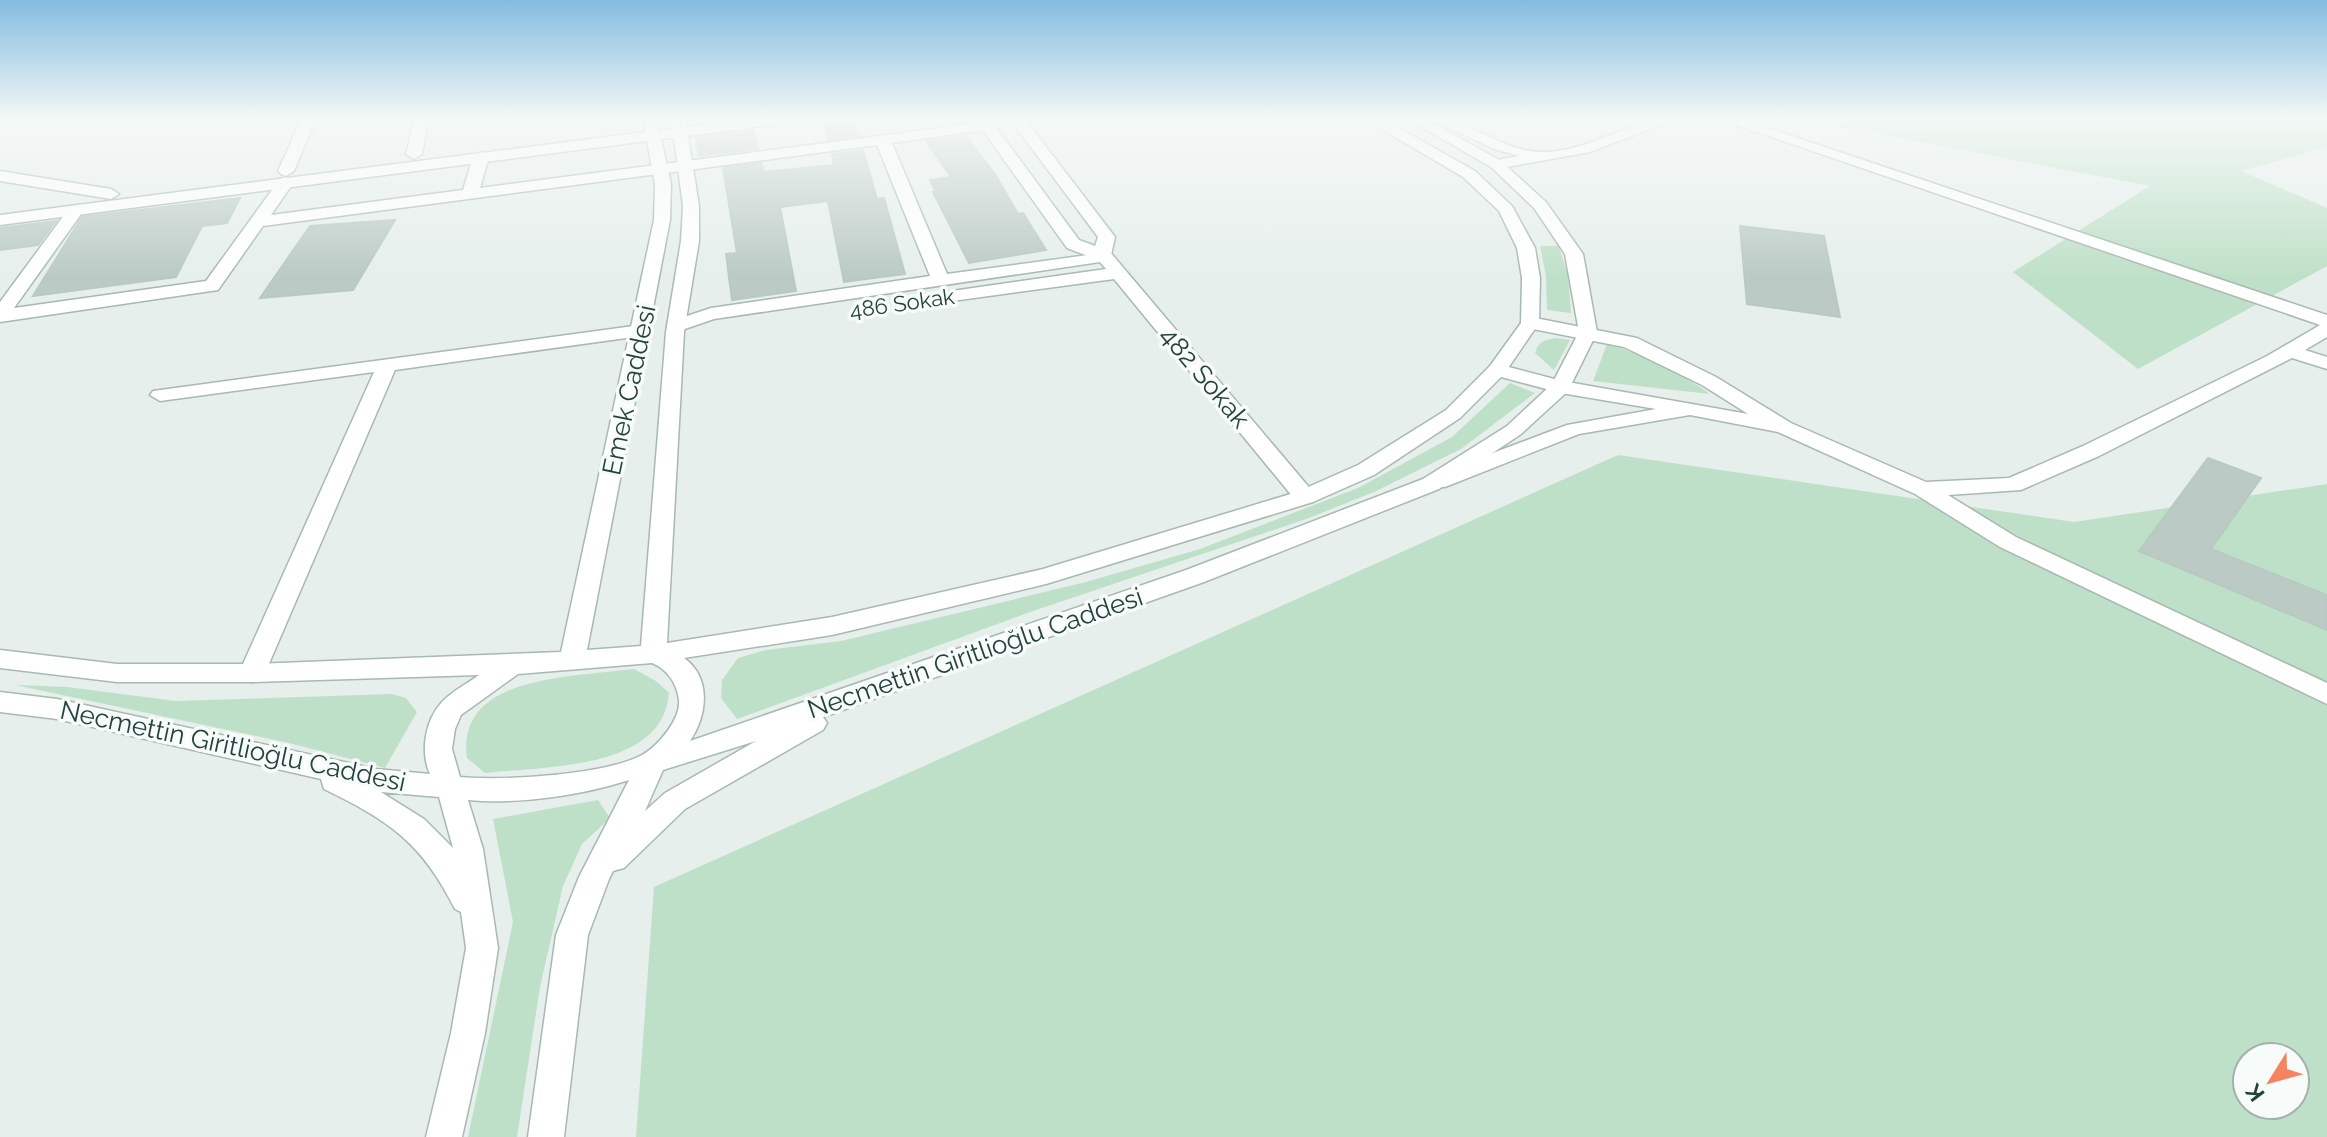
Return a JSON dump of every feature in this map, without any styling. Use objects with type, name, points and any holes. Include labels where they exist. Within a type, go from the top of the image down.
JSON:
[{"type":"street","points":[[0,315],[212,286],[258,222],[288,171]]},
{"type":"street","points":[[0,220],[319,171]]},
{"type":"street","points":[[0,206],[344,171]]},
{"type":"street","points":[[470,194],[477,171]]},
{"type":"street","points":[[258,222],[651,171]]},
{"type":"street","name":"Emek Caddesi","points":[[572,661],[665,202],[659,171]]},
{"type":"street","name":"Emek Caddesi","points":[[653,654],[690,241],[691,206],[685,171]]},
{"type":"street","points":[[896,171],[941,281]]},
{"type":"street","points":[[1019,171],[1073,244],[1102,254],[1107,237],[1057,171]]},
{"type":"street","points":[[1464,171],[1506,209],[1526,248],[1531,278],[1530,323],[1630,342],[1664,356],[1784,427],[1923,489],[2008,542],[2327,694]]},
{"type":"street","points":[[1504,171],[1540,205],[1574,254],[1588,332]]},
{"type":"street","points":[[1881,171],[2327,321]]},
{"type":"street","points":[[0,176],[111,194]]},
{"type":"street","points":[[0,315],[76,210]]},
{"type":"street","name":"482 Sokak","points":[[1102,254],[1305,497]]},
{"type":"street","name":"486 Sokak","points":[[680,326],[711,314],[1102,254]]},
{"type":"street","name":"486 Sokak","points":[[680,326],[716,330],[1118,273]]},
{"type":"street","name":"Necmettin Giritlioğlu Caddesi","points":[[0,659],[117,673],[252,673],[511,665],[653,654],[832,626],[1046,576],[1305,497],[1366,470],[1453,414],[1497,370],[1530,323]]},
{"type":"street","points":[[160,395],[680,326]]},
{"type":"street","points":[[1923,489],[2013,485],[2091,451],[2290,351],[2327,329]]},
{"type":"street","name":"Necmettin Giritlioğlu Caddesi","points":[[0,702],[57,709],[376,780],[487,791],[598,779],[650,765],[1195,576],[1431,484],[1514,430],[1561,387],[1588,332]]},
{"type":"street","points":[[2290,351],[2327,363]]},
{"type":"street","points":[[252,673],[387,365]]},
{"type":"street","points":[[1497,370],[1561,387],[1784,427]]},
{"type":"street","points":[[1431,484],[1574,429],[1690,409]]},
{"type":"street","points":[[546,1137],[572,935],[594,877],[635,802],[650,765],[686,725],[693,702],[682,670],[653,654]]},
{"type":"street","points":[[444,1137],[468,1033],[482,948],[468,849],[438,749],[441,729],[451,709],[511,665]]},
{"type":"street","points":[[594,877],[650,821],[708,780],[845,705],[915,674]]},
{"type":"street","points":[[292,762],[389,809],[421,835],[459,877],[482,948]]},
{"type":"green space","points":[[2072,171],[2241,171],[2327,208],[2327,266],[2138,369],[2013,272],[2150,186]]},
{"type":"green space","points":[[1540,246],[1559,246],[1568,276],[1571,313],[1547,310],[1546,276]]},
{"type":"green space","points":[[1556,338],[1570,340],[1554,370],[1535,353],[1542,342]]},
{"type":"green space","points":[[1607,344],[1660,364],[1710,394],[1593,381]]},
{"type":"green space","points":[[1510,383],[1535,393],[1461,449],[1374,492],[1309,518],[1036,610],[737,719],[721,698],[722,680],[738,658],[766,650],[841,641],[1086,582],[1200,549],[1358,488],[1452,437]]},
{"type":"green space","points":[[1618,455],[2074,522],[2327,484],[2327,1137],[636,1137],[654,887]]},
{"type":"green space","points":[[634,669],[656,681],[669,693],[662,719],[646,737],[623,751],[567,765],[485,773],[467,758],[468,730],[480,710],[500,695],[553,679]]},
{"type":"green space","points":[[15,685],[67,687],[176,701],[392,694],[406,698],[417,712],[385,768],[289,743]]},
{"type":"green space","points":[[598,800],[610,818],[582,844],[563,886],[540,987],[517,1137],[468,1137],[513,922],[493,819]]},
{"type":"building","points":[[724,171],[869,171],[877,199],[884,198],[905,274],[844,282],[828,201],[780,207],[796,291],[732,300],[726,254],[737,253]]},
{"type":"building","points":[[947,171],[993,171],[1018,214],[1023,213],[1046,250],[969,263],[930,180],[951,177]]},
{"type":"building","points":[[240,198],[227,223],[202,226],[176,277],[33,296],[82,217]]},
{"type":"building","points":[[395,220],[353,290],[260,298],[310,226]]},
{"type":"building","points":[[56,221],[38,245],[0,250],[0,228]]},
{"type":"building","points":[[1740,226],[1824,236],[1840,317],[1747,304]]},
{"type":"building","points":[[2208,458],[2261,478],[2211,549],[2327,595],[2327,630],[2139,551]]}]
